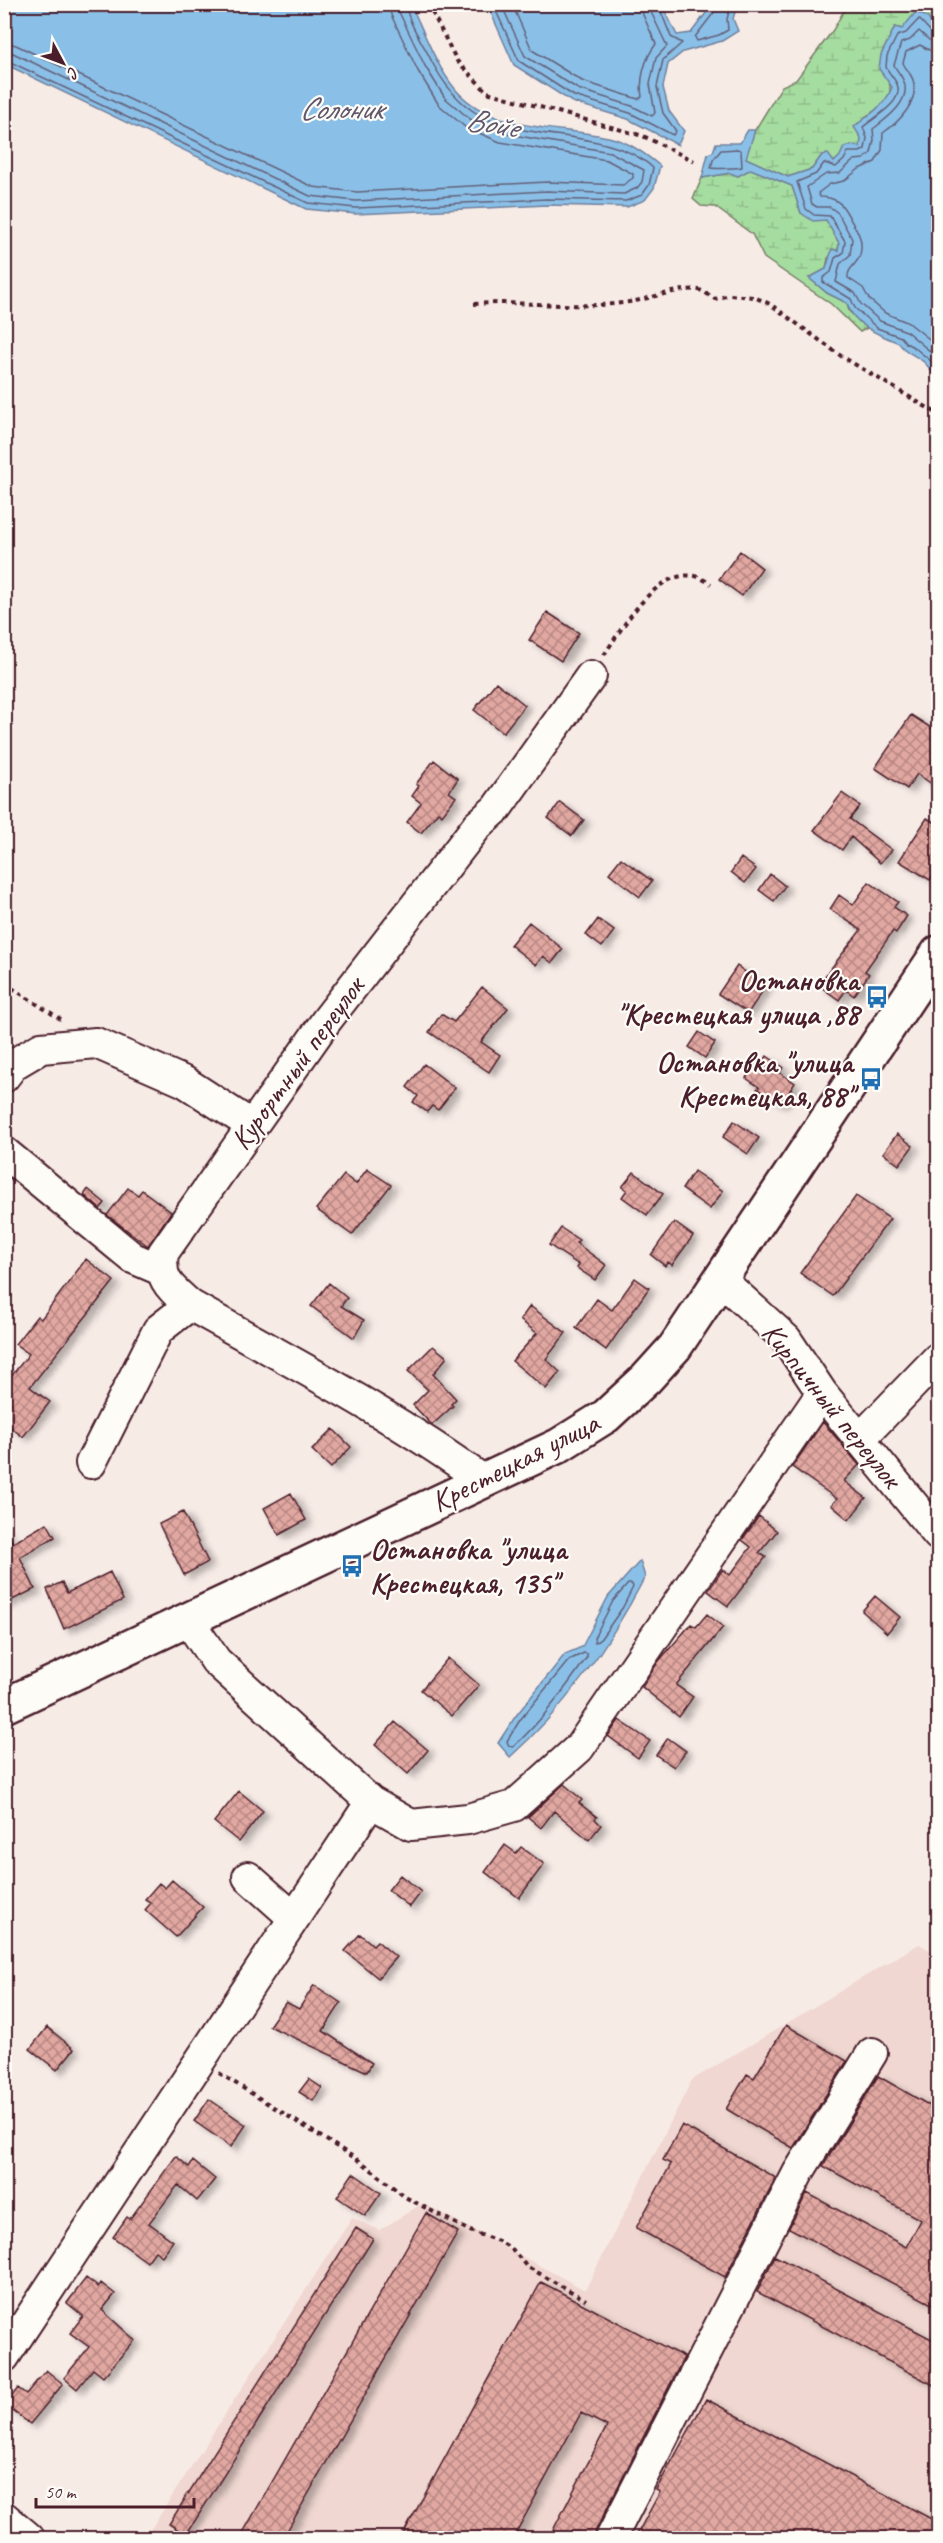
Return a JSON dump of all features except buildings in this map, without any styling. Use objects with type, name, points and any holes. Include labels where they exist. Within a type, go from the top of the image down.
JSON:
[{"type":"main road","name":"Крестецкая улица","points":[[4,1706],[558,1446],[606,1416],[646,1379],[675,1347],[939,952]]},
{"type":"street","name":"Курортный переулок","points":[[161,1270],[163,1252],[326,1021],[478,825],[496,809],[591,676]]},
{"type":"street","points":[[4,1077],[14,1064],[41,1048],[96,1043],[185,1082],[251,1125]]},
{"type":"street","points":[[4,1152],[133,1258],[161,1270],[170,1287],[190,1305],[443,1451],[484,1481]]},
{"type":"street","name":"Кирпичный переулок","points":[[721,1280],[786,1339],[822,1393],[939,1535]]},
{"type":"street","points":[[90,1463],[158,1330],[190,1305]]},
{"type":"street","points":[[860,1440],[939,1358]]},
{"type":"street","points":[[188,1620],[216,1661],[371,1802],[411,1825],[468,1819],[514,1806],[571,1755],[586,1738],[822,1393]]},
{"type":"street","points":[[4,2357],[371,1802]]},
{"type":"street","points":[[248,1877],[294,1918]]},
{"type":"street","points":[[610,2538],[798,2173],[872,2053]]},
{"type":"street","points":[[4,2517],[29,2538]]},
{"type":"path","points":[[428,4],[457,61],[487,92],[643,136],[694,161]]},
{"type":"path","points":[[474,304],[506,302],[570,306],[633,302],[665,294],[698,290],[715,298],[729,295],[754,297],[771,304],[841,356],[939,414]]},
{"type":"path","points":[[591,676],[625,623],[665,580],[682,575],[697,576],[711,584]]},
{"type":"path","points":[[4,983],[96,1043]]},
{"type":"path","points":[[200,2061],[363,2163],[405,2197],[470,2230],[501,2242],[513,2250],[526,2266],[586,2300]]},
{"type":"shaded area","points":[[919,1944],[938,1955],[938,2538],[145,2538],[352,2218],[380,2230],[423,2203],[585,2290],[692,2080]]},
{"type":"green space","points":[[847,5],[938,5],[938,31],[934,26],[902,29],[895,27],[881,55],[890,91],[883,104],[865,117],[860,147],[833,162],[822,155],[812,169],[788,177],[745,158],[755,130],[782,86],[796,80],[833,30]]},
{"type":"green space","points":[[751,169],[792,186],[801,213],[826,220],[839,243],[838,251],[828,258],[826,269],[809,278],[827,293],[847,303],[849,311],[867,328],[860,332],[831,304],[764,258],[752,234],[715,207],[701,206],[693,199],[702,178],[730,173],[738,176]]},
{"type":"water","name":"Солоник","points":[[4,5],[411,5],[442,70],[456,90],[471,104],[508,121],[612,138],[637,149],[660,166],[654,188],[645,200],[627,207],[547,205],[356,214],[306,209],[5,64]]},
{"type":"water","points":[[470,5],[662,5],[677,35],[691,33],[712,5],[737,5],[733,19],[738,31],[722,41],[683,52],[668,64],[663,87],[669,111],[684,131],[678,145],[628,119],[572,102],[514,65],[491,13]]},
{"type":"water","points":[[916,12],[927,17],[938,31],[938,380],[923,361],[899,343],[875,333],[861,323],[850,311],[847,303],[827,293],[809,278],[826,269],[832,249],[838,251],[839,243],[826,220],[813,221],[801,213],[792,186],[751,169],[738,176],[730,173],[702,178],[708,154],[713,152],[716,143],[740,143],[748,130],[755,130],[746,158],[788,177],[812,169],[822,155],[828,154],[834,162],[844,147],[854,145],[860,147],[861,138],[854,127],[881,105],[892,87],[879,69],[881,55],[895,27],[902,29]]},
{"type":"water","points":[[640,1561],[645,1577],[602,1650],[550,1717],[510,1757],[498,1743],[515,1717],[565,1654],[582,1647],[608,1597]]},
{"type":"place","name":"Остановка \"Крестецкая улица ,88","points":[[877,997]]},
{"type":"place","name":"Остановка \"улица Крестецкая, 88\"","points":[[871,1079]]},
{"type":"place","name":"Остановка \"улица Крестецкая, 135\"","points":[[352,1566]]},
{"type":"water label","name":"Войе","points":[[492,123]]}]
